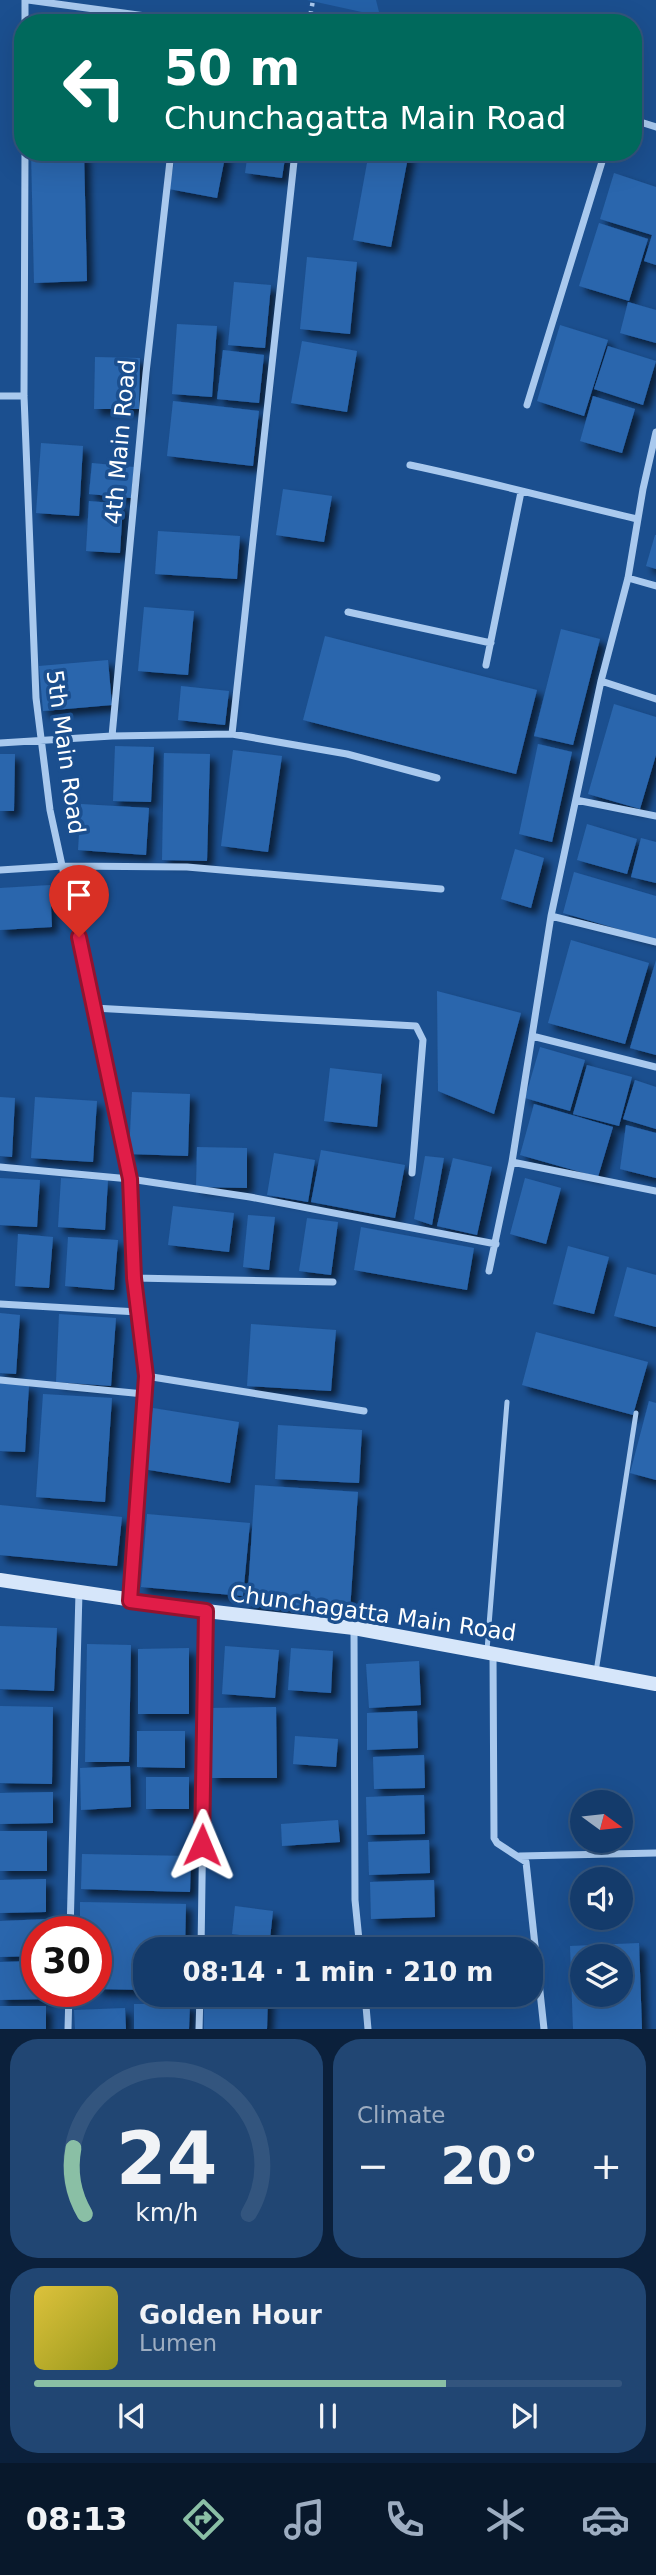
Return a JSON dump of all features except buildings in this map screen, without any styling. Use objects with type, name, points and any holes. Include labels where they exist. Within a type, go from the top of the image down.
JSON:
[{"type":"street","points":[[27,0],[128,14]]},
{"type":"street","name":"5th Main Road","points":[[25,161],[24,396],[36,698],[50,810],[130,1179],[134,1278],[146,1376],[130,1601]]},
{"type":"street","name":"4th Main Road","points":[[112,736],[146,373],[170,161]]},
{"type":"street","points":[[232,734],[294,161]]},
{"type":"street","points":[[527,405],[603,161]]},
{"type":"street","points":[[0,396],[24,396]]},
{"type":"street","points":[[489,1271],[512,1162],[551,916],[601,681],[628,578],[637,519],[653,457],[656,432]]},
{"type":"street","points":[[410,465],[493,482],[521,492],[637,519]]},
{"type":"street","points":[[486,665],[521,492]]},
{"type":"street","points":[[628,578],[656,586]]},
{"type":"street","points":[[348,612],[491,643]]},
{"type":"street","points":[[601,681],[656,699]]},
{"type":"street","points":[[0,743],[112,736],[232,734],[346,754],[437,778]]},
{"type":"street","points":[[576,800],[656,816]]},
{"type":"street","points":[[0,870],[63,866],[187,867],[441,889]]},
{"type":"street","points":[[551,916],[656,942]]},
{"type":"street","points":[[94,1008],[416,1026],[423,1040],[412,1173]]},
{"type":"street","points":[[532,1036],[656,1067]]},
{"type":"street","points":[[512,1162],[656,1191]]},
{"type":"street","points":[[0,1167],[130,1179],[250,1197],[496,1244]]},
{"type":"street","points":[[134,1278],[333,1282]]},
{"type":"street","points":[[0,1304],[138,1312]]},
{"type":"street","points":[[146,1376],[365,1410]]},
{"type":"street","points":[[0,1380],[144,1394]]},
{"type":"street","name":"Chunchagatta Main Road","points":[[0,1580],[130,1601],[354,1628],[656,1684]]},
{"type":"street","points":[[70,1916],[79,1592]]},
{"type":"street","points":[[201,1937],[206,1611]]},
{"type":"street","points":[[354,1628],[355,1900],[359,1937]]},
{"type":"street","points":[[490,1652],[494,1838],[497,1843],[526,1862],[544,2029]]},
{"type":"street","points":[[519,1856],[656,1853]]},
{"type":"street","points":[[68,2029],[69,2007]]},
{"type":"street","points":[[199,2029],[200,2007]]},
{"type":"street","points":[[366,2007],[368,2029]]},
{"type":"lane","points":[[490,1652],[508,1402]]},
{"type":"lane","points":[[596,1672],[636,1413]]},
{"type":"shaded area","points":[[307,0],[376,0],[380,14]]},
{"type":"route","points":[[79,937],[130,1179],[134,1278],[146,1376],[130,1601],[206,1611],[202,1845]]}]
